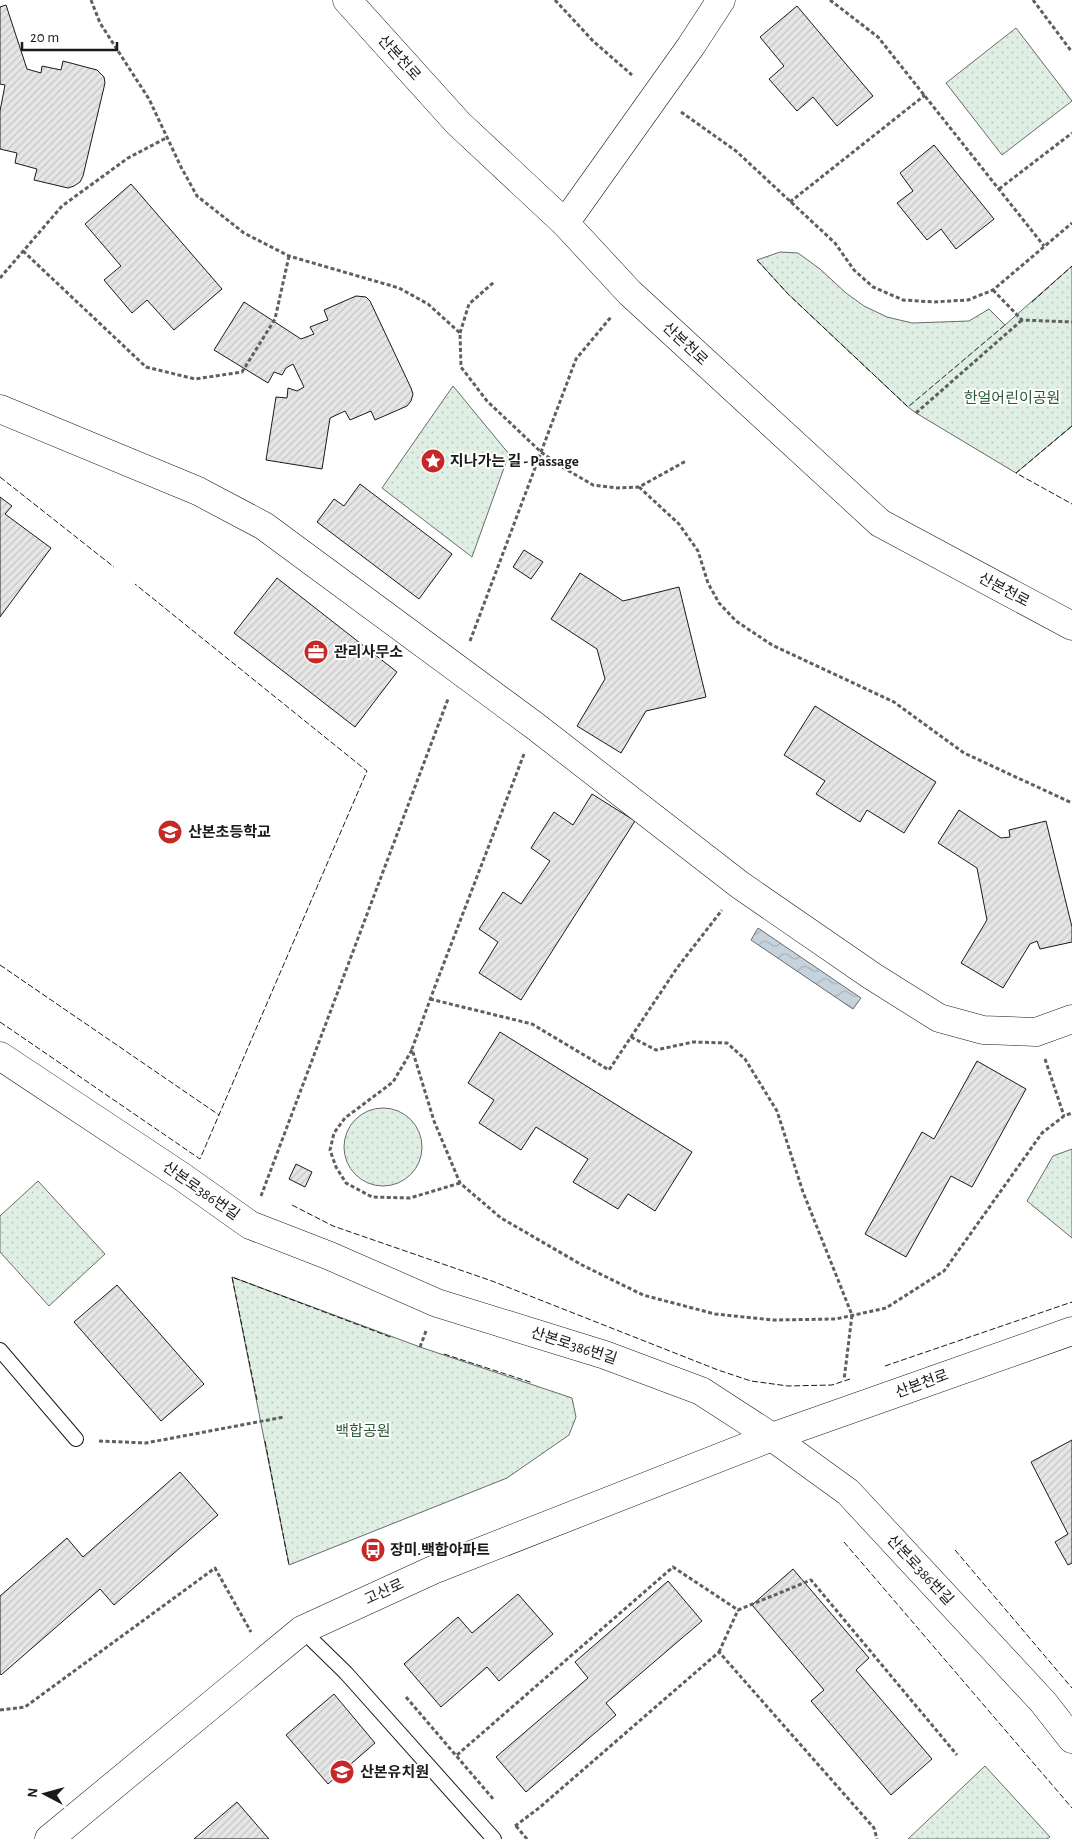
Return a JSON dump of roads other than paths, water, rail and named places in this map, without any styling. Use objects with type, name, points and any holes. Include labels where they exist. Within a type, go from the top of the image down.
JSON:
[{"type":"street","name":"산본천로","points":[[347,0],[458,123],[565,223],[630,293],[880,523],[1072,626]]},
{"type":"street","points":[[565,223],[721,0]]},
{"type":"street","points":[[0,409],[198,491],[264,526],[535,726],[740,885],[872,976],[939,1018],[983,1030],[1036,1032],[1072,1019]]},
{"type":"street","name":"산본로386번길","points":[[0,1056],[181,1176],[250,1225],[330,1256],[437,1303],[605,1355],[701,1391],[772,1437],[848,1492],[1043,1702],[1072,1739]]},
{"type":"street","name":"산본천로","points":[[772,1437],[1072,1331]]},
{"type":"street","name":"고산로","points":[[50,1839],[302,1630],[433,1570],[772,1437]]},
{"type":"lane","points":[[0,1350],[76,1440]]},
{"type":"lane","points":[[302,1630],[346,1673],[494,1839]]},
{"type":"water","points":[[758,928],[861,998],[853,1009],[751,940]]},
{"type":"place","name":"지나가는 길 - Passage","points":[[433,461]]},
{"type":"place","name":"관리사무소","points":[[316,652]]},
{"type":"place","name":"산본초등학교","points":[[170,832]]},
{"type":"place","name":"장미.백합아파트","points":[[373,1550]]},
{"type":"place","name":"산본유치원","points":[[342,1772]]},
{"type":"park label","name":"한얼어린이공원","points":[[1012,398]]},
{"type":"park label","name":"백합공원","points":[[363,1431]]}]
